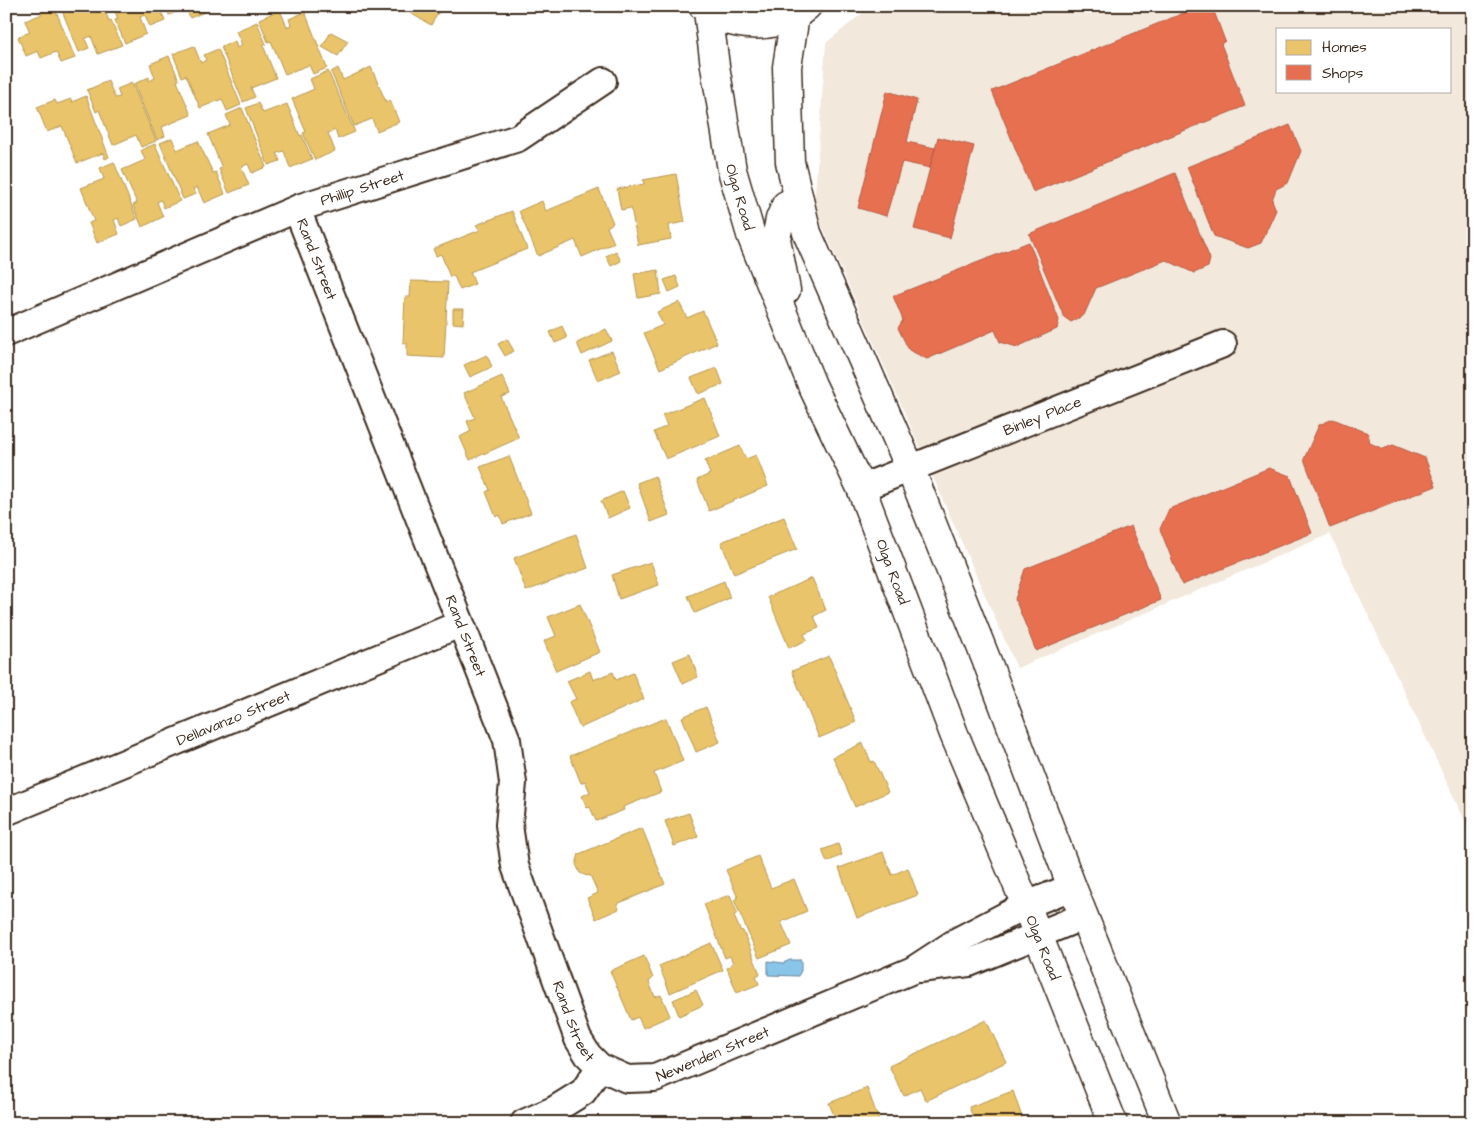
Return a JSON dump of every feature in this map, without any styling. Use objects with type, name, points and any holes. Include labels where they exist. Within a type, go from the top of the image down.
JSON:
[{"type":"main road","points":[[706,8],[729,21],[751,24],[773,23],[801,11]]},
{"type":"main road","name":"Olga Road","points":[[706,8],[732,170],[751,235],[812,385],[861,488],[954,734],[1026,905],[1113,1123]]},
{"type":"main road","points":[[801,11],[787,67],[787,100],[790,162],[807,233],[910,468],[988,664],[1072,887],[1167,1123]]},
{"type":"main road","points":[[799,199],[786,205],[780,219],[776,239],[787,294],[812,385]]},
{"type":"street","name":"Phillip Street","points":[[6,334],[296,209],[518,138],[603,81]]},
{"type":"street","name":"Rand Street","points":[[296,209],[507,740],[513,782],[510,825],[515,866],[578,1039],[588,1055],[600,1067]]},
{"type":"street","name":"Binley Place","points":[[861,488],[1223,344]]},
{"type":"street","name":"Dellavanzo Street","points":[[6,812],[460,624]]},
{"type":"street","name":"Newenden Street","points":[[600,1067],[627,1079],[655,1078],[913,970],[959,940],[1026,905],[1072,887]]},
{"type":"street","name":"Newenden Street","points":[[913,970],[969,963],[1084,916]]},
{"type":"street","points":[[524,1123],[554,1110],[583,1092],[600,1067]]},
{"type":"shaded area","points":[[871,6],[1473,6],[1473,838],[1330,534],[1017,668],[814,207],[826,43]]},
{"type":"water","points":[[790,960],[801,960],[801,971],[798,976],[768,975],[768,961],[783,963]]},
{"type":"building: Homes","points":[[39,6],[54,6],[75,58],[61,63],[56,52],[41,58],[38,51],[26,56],[18,37],[30,32],[25,21],[42,14]]},
{"type":"building: Homes","points":[[60,6],[103,6],[122,45],[98,54],[91,36],[85,39],[89,48],[79,52]]},
{"type":"building: Homes","points":[[113,6],[159,6],[165,21],[150,27],[145,15],[140,17],[146,34],[125,43],[115,20],[118,19]]},
{"type":"building: Homes","points":[[165,6],[175,6],[177,12],[169,15]]},
{"type":"building: Homes","points":[[185,6],[213,6],[214,8],[190,18]]},
{"type":"building: Homes","points":[[415,6],[442,6],[431,25],[410,13]]},
{"type":"building: Homes","points":[[280,10],[287,27],[291,25],[289,19],[305,12],[327,68],[313,74],[309,65],[285,74],[271,41],[268,42],[259,19]]},
{"type":"building: Homes","points":[[257,22],[266,44],[263,45],[276,78],[251,88],[255,97],[243,102],[221,47],[235,41],[237,48],[242,45],[236,31]]},
{"type":"building: Homes","points":[[331,32],[348,41],[338,56],[322,47]]},
{"type":"building: Homes","points":[[194,46],[201,63],[206,60],[204,55],[218,49],[241,105],[227,111],[222,99],[200,108],[186,75],[182,77],[173,54]]},
{"type":"building: Homes","points":[[169,56],[191,115],[162,127],[165,136],[157,140],[134,84],[149,77],[149,81],[155,78],[150,64]]},
{"type":"building: Homes","points":[[371,67],[386,102],[390,100],[399,122],[377,131],[372,119],[354,126],[331,72],[338,68],[343,80]]},
{"type":"building: Homes","points":[[328,71],[355,132],[338,139],[335,130],[328,133],[335,151],[315,160],[303,133],[306,132],[292,99],[314,89],[310,79]]},
{"type":"building: Homes","points":[[108,81],[115,98],[120,97],[117,89],[132,83],[156,141],[141,147],[136,135],[113,145],[99,110],[96,112],[87,90]]},
{"type":"building: Homes","points":[[86,96],[109,157],[105,159],[103,153],[77,163],[62,126],[47,132],[37,107],[55,100],[57,104],[71,99],[72,102]]},
{"type":"building: Homes","points":[[258,103],[263,113],[287,104],[312,159],[290,168],[284,151],[277,153],[280,161],[268,165],[246,108]]},
{"type":"building: Homes","points":[[242,108],[266,167],[252,173],[248,164],[241,167],[249,185],[229,193],[219,169],[222,168],[208,134],[230,125],[226,115]]},
{"type":"building: Homes","points":[[172,138],[177,150],[198,141],[213,173],[216,172],[225,194],[204,203],[197,187],[193,189],[196,194],[183,199],[160,143]]},
{"type":"building: Homes","points":[[155,144],[180,201],[164,208],[161,200],[157,202],[163,217],[142,227],[133,205],[137,203],[122,170],[145,160],[141,150]]},
{"type":"building: Homes","points":[[114,162],[137,219],[121,226],[118,218],[114,220],[119,234],[97,243],[89,223],[94,221],[81,188],[104,179],[100,168]]},
{"type":"building: Homes","points":[[676,174],[685,222],[669,225],[671,239],[638,245],[631,208],[621,210],[617,189],[644,184],[643,180]]},
{"type":"building: Homes","points":[[599,189],[613,223],[607,227],[614,243],[582,257],[575,240],[538,256],[519,211],[542,201],[546,211]]},
{"type":"building: Homes","points":[[512,211],[527,249],[470,272],[475,284],[460,290],[454,276],[450,277],[441,254],[436,256],[433,249],[480,230],[476,225]]},
{"type":"building: Homes","points":[[616,251],[621,261],[611,266],[606,256]]},
{"type":"building: Homes","points":[[658,270],[661,294],[638,298],[634,274]]},
{"type":"building: Homes","points":[[676,276],[680,287],[669,292],[664,280]]},
{"type":"building: Homes","points":[[411,281],[448,282],[444,358],[407,356],[407,343],[403,343],[405,297],[410,297]]},
{"type":"building: Homes","points":[[679,302],[687,318],[703,311],[717,343],[660,369],[644,333],[663,325],[657,312]]},
{"type":"building: Homes","points":[[453,309],[464,309],[463,324],[453,323]]},
{"type":"building: Homes","points":[[562,326],[567,338],[555,343],[550,332]]},
{"type":"building: Homes","points":[[606,329],[612,341],[582,355],[577,343]]},
{"type":"building: Homes","points":[[507,339],[514,351],[505,356],[498,344]]},
{"type":"building: Homes","points":[[612,351],[621,371],[598,381],[589,360]]},
{"type":"building: Homes","points":[[487,355],[492,367],[470,377],[464,365]]},
{"type":"building: Homes","points":[[717,368],[723,384],[698,394],[691,378]]},
{"type":"building: Homes","points":[[502,376],[510,394],[501,397],[519,438],[470,460],[460,437],[471,431],[467,421],[475,418],[464,393]]},
{"type":"building: Homes","points":[[705,398],[720,436],[666,459],[654,432],[667,426],[662,415]]},
{"type":"building: Homes","points":[[740,446],[746,459],[756,455],[768,486],[709,511],[697,480],[710,474],[705,461]]},
{"type":"building: Homes","points":[[509,456],[531,513],[503,524],[500,515],[496,517],[486,492],[490,490],[480,467]]},
{"type":"building: Homes","points":[[655,476],[669,515],[651,522],[637,483]]},
{"type":"building: Homes","points":[[623,491],[630,508],[608,518],[601,501]]},
{"type":"building: Homes","points":[[784,517],[797,549],[734,574],[721,542]]},
{"type":"building: Homes","points":[[576,534],[588,568],[526,591],[514,558]]},
{"type":"building: Homes","points":[[651,562],[659,585],[619,599],[612,575]]},
{"type":"building: Homes","points":[[812,578],[826,610],[814,616],[819,628],[804,634],[807,640],[789,648],[768,597]]},
{"type":"building: Homes","points":[[724,581],[730,598],[695,613],[688,596]]},
{"type":"building: Homes","points":[[580,604],[600,652],[556,671],[544,641],[556,636],[548,617]]},
{"type":"building: Homes","points":[[690,654],[698,677],[683,684],[673,661]]},
{"type":"building: Homes","points":[[829,656],[856,722],[819,738],[792,671]]},
{"type":"building: Homes","points":[[590,671],[593,680],[613,672],[616,680],[633,673],[644,699],[580,728],[569,702],[576,699],[567,681]]},
{"type":"building: Homes","points":[[706,707],[720,742],[696,752],[682,717]]},
{"type":"building: Homes","points":[[666,718],[683,761],[654,773],[661,792],[623,807],[624,810],[596,821],[590,807],[587,808],[582,796],[590,792],[585,781],[581,783],[570,756]]},
{"type":"building: Homes","points":[[863,743],[871,762],[874,761],[888,792],[855,807],[833,757]]},
{"type":"building: Homes","points":[[689,813],[698,837],[674,846],[665,821]]},
{"type":"building: Homes","points":[[642,828],[665,884],[617,904],[619,909],[596,919],[587,898],[598,893],[590,875],[587,876],[580,873],[576,864],[579,854]]},
{"type":"building: Homes","points":[[838,844],[842,855],[827,862],[822,850]]},
{"type":"building: Homes","points":[[883,852],[892,875],[908,868],[918,895],[857,918],[839,868]]},
{"type":"building: Homes","points":[[758,856],[771,888],[794,879],[807,911],[781,922],[791,945],[759,958],[734,900],[738,898],[726,870]]},
{"type":"building: Homes","points":[[730,895],[737,913],[734,916],[740,930],[743,931],[760,974],[756,976],[759,984],[737,993],[727,968],[733,963],[730,956],[725,958],[704,904]]},
{"type":"building: Homes","points":[[711,943],[723,970],[670,993],[659,966]]},
{"type":"building: Homes","points":[[644,956],[653,978],[649,982],[655,997],[661,995],[670,1016],[643,1028],[638,1017],[631,1020],[610,971]]},
{"type":"building: Homes","points":[[696,990],[703,1005],[679,1016],[673,1000]]},
{"type":"building: Homes","points":[[986,1020],[1006,1062],[926,1101],[920,1088],[904,1096],[889,1066]]},
{"type":"building: Homes","points":[[867,1088],[880,1123],[837,1123],[829,1103]]},
{"type":"building: Homes","points":[[1013,1091],[1024,1123],[975,1123],[969,1107]]},
{"type":"building: Shops","points":[[1201,6],[1212,6],[1225,41],[1221,44],[1245,106],[1033,192],[992,91]]},
{"type":"building: Shops","points":[[887,91],[917,100],[907,142],[935,148],[930,168],[902,162],[886,216],[858,208]]},
{"type":"building: Shops","points":[[1290,125],[1301,151],[1288,183],[1276,189],[1272,200],[1276,210],[1261,243],[1248,248],[1214,236],[1187,167]]},
{"type":"building: Shops","points":[[938,137],[974,146],[950,238],[914,229]]},
{"type":"building: Shops","points":[[1175,173],[1210,259],[1208,267],[1194,273],[1166,260],[1096,288],[1084,315],[1071,322],[1064,317],[1029,234]]},
{"type":"building: Shops","points":[[1029,242],[1059,320],[1057,329],[1017,347],[1000,342],[995,330],[927,359],[909,350],[898,328],[903,320],[893,296]]},
{"type":"building: Shops","points":[[1333,419],[1368,433],[1370,443],[1383,449],[1393,445],[1425,458],[1436,486],[1330,528],[1304,459],[1319,425]]},
{"type":"building: Shops","points":[[1269,468],[1290,476],[1312,533],[1182,585],[1160,529],[1169,509]]},
{"type":"building: Shops","points":[[1131,526],[1161,600],[1036,651],[1015,599],[1025,569]]}]
